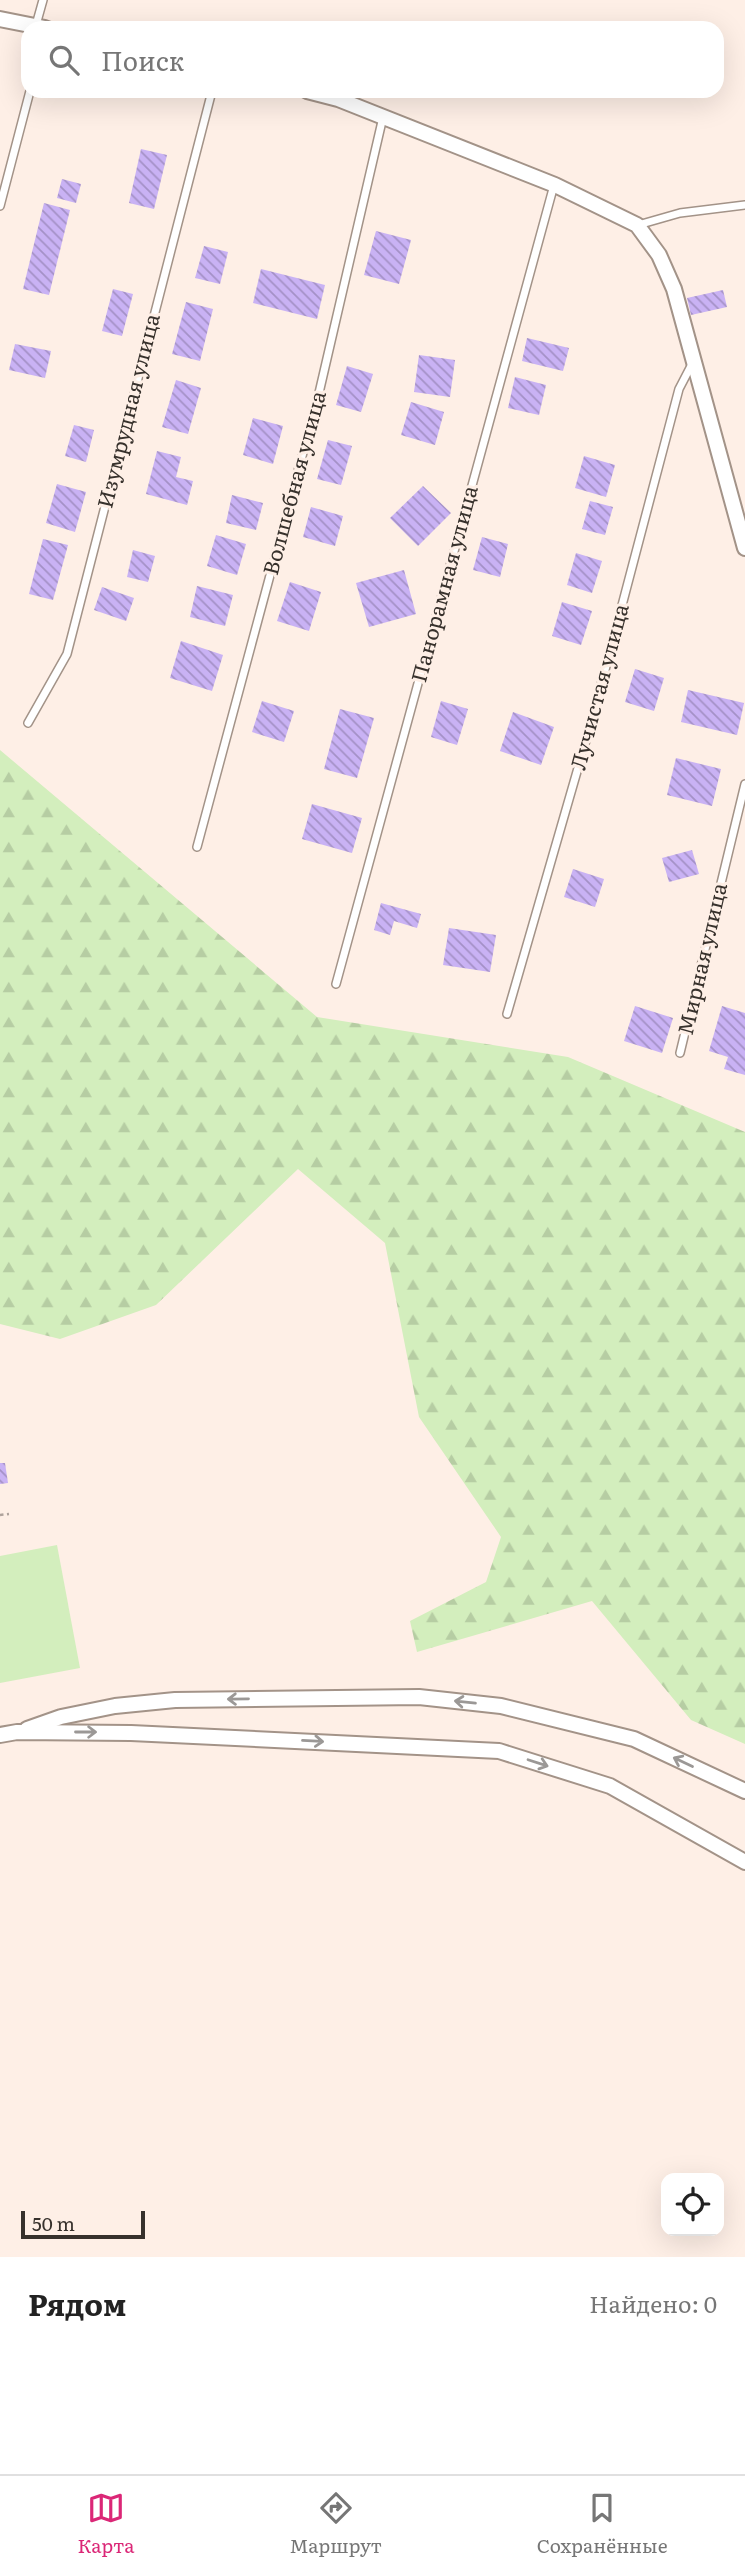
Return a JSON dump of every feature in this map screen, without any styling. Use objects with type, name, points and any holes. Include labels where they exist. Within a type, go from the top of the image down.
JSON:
[{"type":"street","points":[[0,19],[21,23]]},
{"type":"street","points":[[334,98],[555,184],[637,225],[659,255],[674,289],[745,548]]},
{"type":"street","points":[[0,1735],[61,1717],[115,1706],[175,1700],[419,1697],[501,1706],[634,1739],[745,1791]]},
{"type":"street","points":[[17,1732],[131,1733],[499,1751],[610,1786],[745,1862]]},
{"type":"lane","points":[[41,21],[43,0]]},
{"type":"lane","points":[[0,206],[28,98]]},
{"type":"lane","name":"Изумрудная улица","points":[[28,723],[67,654],[210,98]]},
{"type":"lane","name":"Волшебная улица","points":[[197,847],[319,393],[383,117]]},
{"type":"lane","name":"Панорамная улица","points":[[336,984],[555,184]]},
{"type":"lane","points":[[637,225],[680,213],[745,205]]},
{"type":"lane","name":"Лучистая улица","points":[[507,1014],[591,723],[679,388],[694,361]]},
{"type":"lane","name":"Мирная улица","points":[[680,1053],[745,784]]},
{"type":"path","points":[[0,1516],[9,1514]]},
{"type":"green space","points":[[0,750],[317,1017],[568,1057],[745,1132],[745,1744],[691,1720],[592,1601],[417,1652],[410,1621],[486,1582],[501,1537],[419,1417],[385,1243],[298,1169],[156,1305],[60,1339],[0,1324]]},
{"type":"green space","points":[[57,1545],[80,1668],[0,1683],[0,1556]]},
{"type":"building","points":[[141,149],[167,155],[154,209],[129,203]]},
{"type":"building","points":[[62,179],[81,184],[76,203],[57,198]]},
{"type":"building","points":[[44,203],[70,210],[49,295],[23,289]]},
{"type":"building","points":[[376,231],[411,240],[399,284],[364,275]]},
{"type":"building","points":[[204,246],[228,252],[220,284],[195,278]]},
{"type":"building","points":[[261,269],[325,285],[317,319],[253,303]]},
{"type":"building","points":[[113,289],[133,294],[122,336],[102,331]]},
{"type":"building","points":[[723,290],[727,307],[691,315],[687,298]]},
{"type":"building","points":[[186,302],[213,309],[200,361],[172,354]]},
{"type":"building","points":[[527,338],[569,348],[563,371],[522,361]]},
{"type":"building","points":[[15,344],[51,351],[45,378],[9,370]]},
{"type":"building","points":[[419,355],[455,360],[450,397],[414,392]]},
{"type":"building","points":[[347,366],[373,374],[361,412],[336,405]]},
{"type":"building","points":[[515,377],[546,385],[539,415],[508,408]]},
{"type":"building","points":[[176,380],[201,388],[188,434],[162,427]]},
{"type":"building","points":[[411,402],[444,412],[435,445],[401,435]]},
{"type":"building","points":[[253,418],[283,426],[273,464],[243,455]]},
{"type":"building","points":[[74,425],[94,430],[86,462],[65,456]]},
{"type":"building","points":[[328,440],[352,446],[341,485],[317,479]]},
{"type":"building","points":[[157,451],[181,457],[176,477],[193,481],[187,505],[146,494]]},
{"type":"building","points":[[584,456],[615,465],[606,497],[575,488]]},
{"type":"building","points":[[57,484],[86,492],[75,532],[46,523]]},
{"type":"building","points":[[423,486],[451,513],[418,546],[390,518]]},
{"type":"building","points":[[232,495],[263,503],[256,530],[226,523]]},
{"type":"building","points":[[590,501],[613,507],[605,535],[582,529]]},
{"type":"building","points":[[311,507],[343,516],[335,546],[303,537]]},
{"type":"building","points":[[216,535],[246,544],[237,575],[207,566]]},
{"type":"building","points":[[482,537],[508,544],[500,577],[473,570]]},
{"type":"building","points":[[43,539],[68,545],[53,600],[29,594]]},
{"type":"building","points":[[133,550],[155,556],[148,582],[127,577]]},
{"type":"building","points":[[576,553],[602,561],[592,593],[567,585]]},
{"type":"building","points":[[404,570],[416,614],[369,627],[356,583]]},
{"type":"building","points":[[290,582],[321,592],[309,631],[277,621]]},
{"type":"building","points":[[197,586],[233,595],[225,626],[190,617]]},
{"type":"building","points":[[102,587],[134,598],[126,621],[94,610]]},
{"type":"building","points":[[562,602],[592,611],[581,645],[552,636]]},
{"type":"building","points":[[181,641],[223,655],[212,691],[170,678]]},
{"type":"building","points":[[635,669],[664,678],[654,711],[625,702]]},
{"type":"building","points":[[688,690],[744,703],[737,735],[681,722]]},
{"type":"building","points":[[262,701],[294,711],[284,742],[252,732]]},
{"type":"building","points":[[441,701],[468,709],[457,745],[431,737]]},
{"type":"building","points":[[340,709],[374,718],[357,778],[324,769]]},
{"type":"building","points":[[513,712],[554,727],[541,765],[500,751]]},
{"type":"building","points":[[676,758],[721,769],[712,806],[667,795]]},
{"type":"building","points":[[312,804],[362,818],[352,853],[302,839]]},
{"type":"building","points":[[692,850],[699,874],[669,882],[662,858]]},
{"type":"building","points":[[573,869],[604,879],[595,907],[564,897]]},
{"type":"building","points":[[381,903],[421,914],[417,928],[394,921],[390,935],[374,930]]},
{"type":"building","points":[[449,928],[496,935],[490,972],[443,965]]},
{"type":"building","points":[[635,1006],[673,1018],[662,1053],[624,1041]]},
{"type":"building","points":[[722,1006],[745,1013],[745,1075],[724,1069],[728,1057],[709,1051]]},
{"type":"building","points":[[0,1463],[5,1463],[8,1483],[0,1484]]}]
